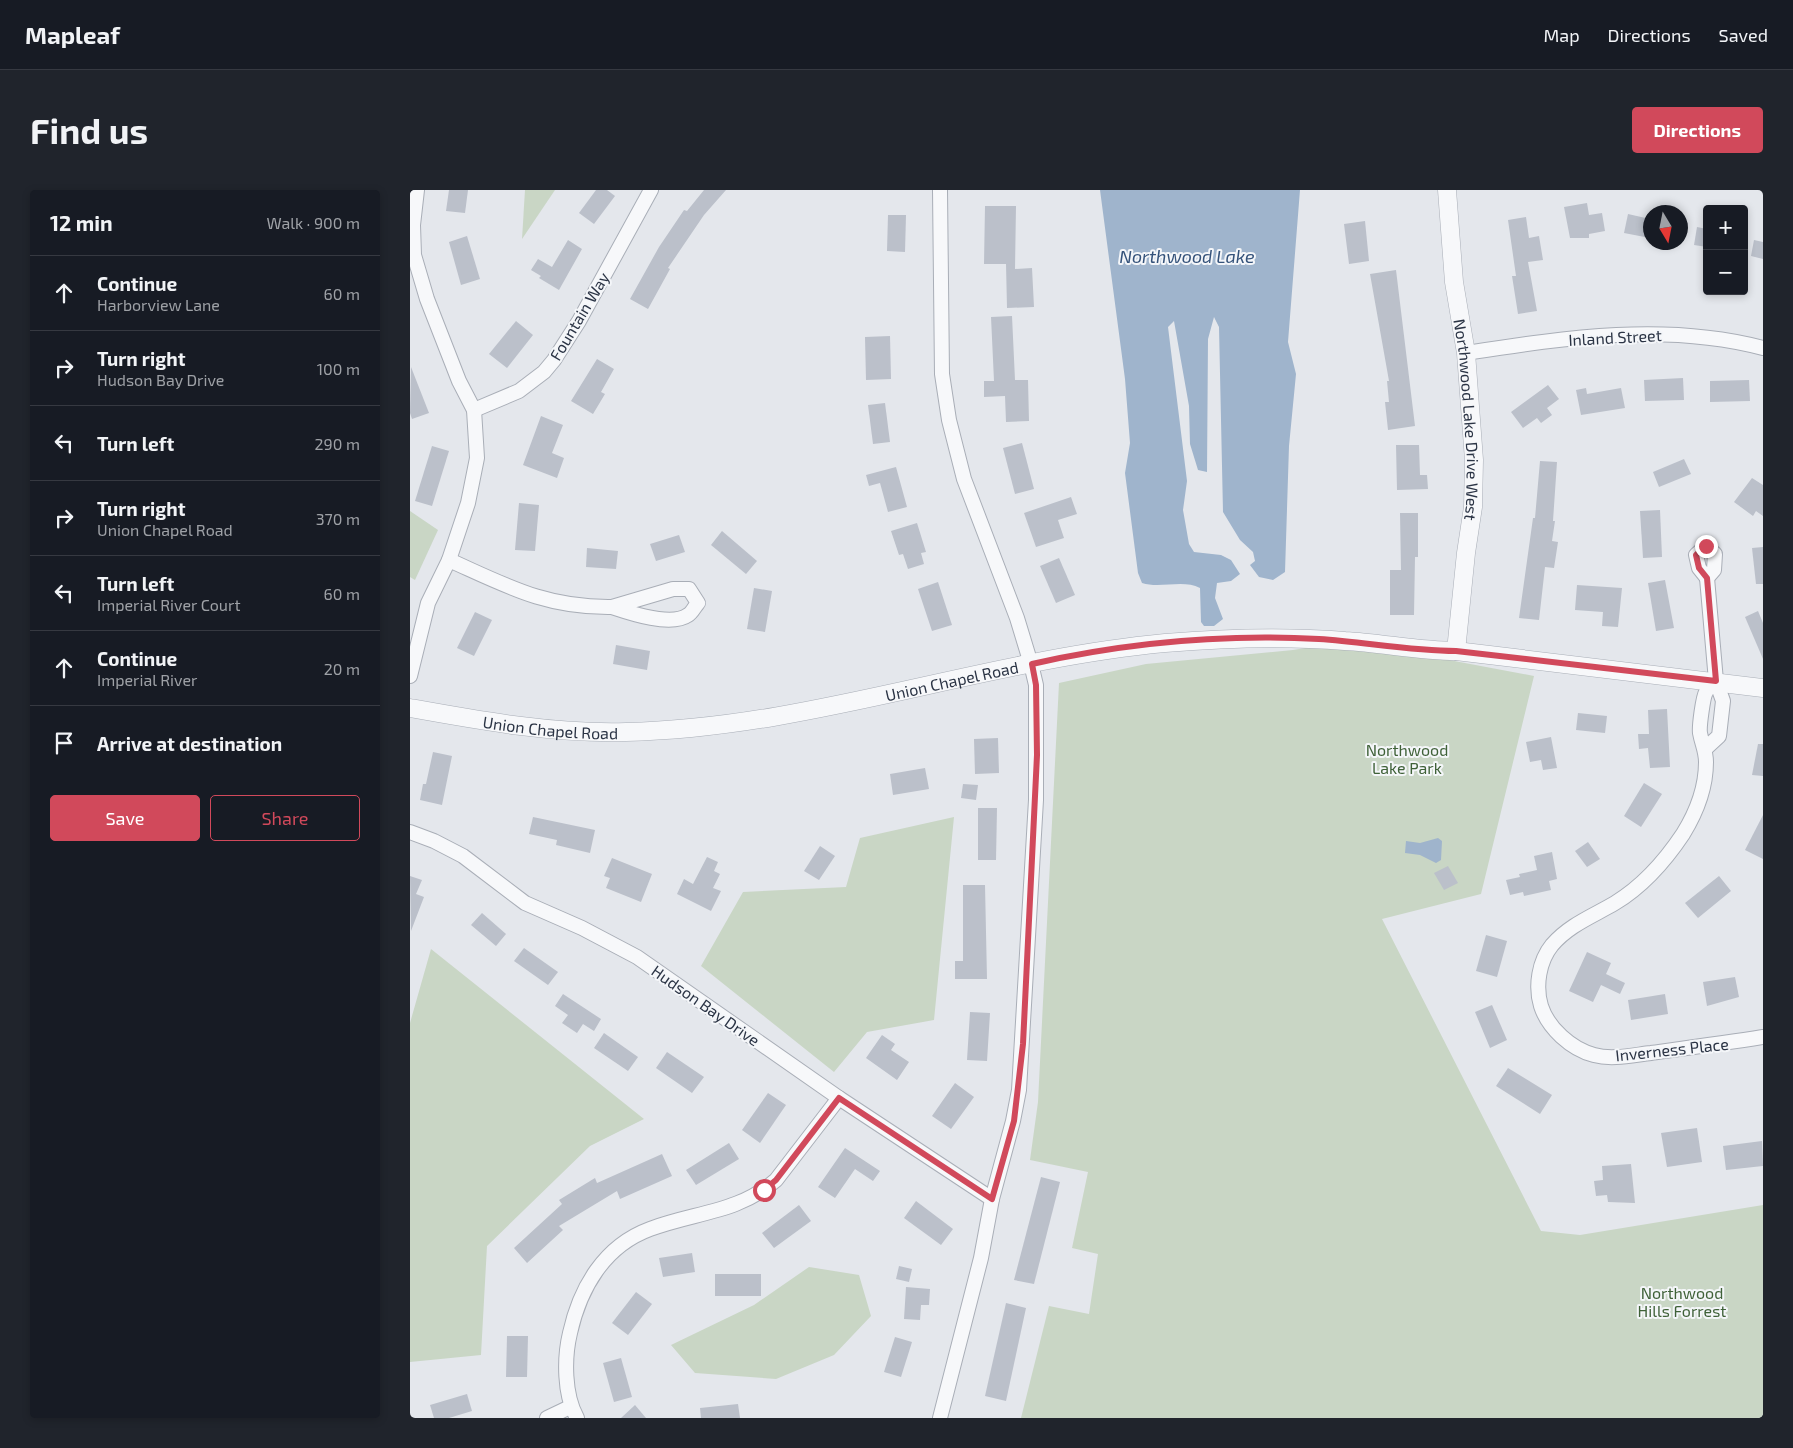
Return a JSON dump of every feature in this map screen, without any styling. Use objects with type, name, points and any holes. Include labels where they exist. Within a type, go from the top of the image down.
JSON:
[{"type":"street","points":[[410,676],[428,603],[449,560],[468,503],[477,458],[474,410],[459,381],[417,270],[412,240],[417,190]]},
{"type":"street","name":"Fountain Way","points":[[474,410],[519,391],[544,372],[554,360],[579,321],[651,190]]},
{"type":"street","points":[[940,190],[942,365],[949,420],[971,500],[997,563],[1032,664],[1036,685],[1037,755],[1023,1044],[1014,1121],[992,1199],[980,1258],[940,1418]]},
{"type":"street","name":"Northwood Lake Drive West","points":[[1447,190],[1454,282],[1466,353],[1474,460],[1473,507],[1466,553],[1456,651]]},
{"type":"street","name":"Inland Street","points":[[1466,353],[1568,338],[1660,333],[1734,340],[1763,348]]},
{"type":"street","points":[[449,560],[540,599],[586,607],[612,607],[673,589],[689,589],[698,603],[688,616],[675,619],[632,614],[612,607]]},
{"type":"street","points":[[1706,748],[1720,736],[1723,701],[1716,681],[1707,578]]},
{"type":"street","name":"Union Chapel Road","points":[[410,708],[536,729],[596,732],[656,731],[761,720],[1098,652],[1226,639],[1317,639],[1435,651],[1456,651],[1763,688]]},
{"type":"street","name":"Inverness Place","points":[[1716,681],[1704,694],[1700,733],[1706,748],[1704,780],[1695,811],[1672,851],[1651,874],[1628,894],[1575,924],[1553,944],[1544,957],[1540,971],[1539,1001],[1544,1015],[1552,1028],[1576,1047],[1594,1055],[1620,1056],[1763,1037]]},
{"type":"street","name":"Hudson Bay Drive","points":[[410,832],[434,841],[462,856],[525,903],[582,928],[637,956],[839,1098],[992,1199]]},
{"type":"street","points":[[547,1418],[573,1412],[567,1345],[574,1316],[584,1288],[600,1264],[622,1245],[648,1229],[736,1206],[764,1190],[788,1165],[839,1098]]},
{"type":"green space","points":[[525,190],[555,190],[522,239]]},
{"type":"green space","points":[[410,511],[438,530],[415,580],[410,577]]},
{"type":"green space","points":[[1348,641],[1534,676],[1481,894],[1382,919],[1541,1231],[1580,1235],[1763,1205],[1763,1418],[1021,1418],[1049,1306],[1089,1314],[1098,1254],[1072,1248],[1088,1172],[1030,1160],[1038,1102],[1059,683],[1146,664],[1293,650]]},
{"type":"green space","points":[[954,817],[934,1020],[867,1032],[834,1072],[701,966],[743,892],[846,887],[860,838]]},
{"type":"green space","points":[[431,949],[644,1119],[590,1146],[487,1246],[481,1355],[410,1362],[410,1023]]},
{"type":"green space","points":[[809,1267],[859,1275],[871,1316],[834,1355],[776,1379],[695,1373],[671,1345],[754,1305]]},
{"type":"water","name":"Northwood Lake","points":[[1100,190],[1300,190],[1288,342],[1296,374],[1289,446],[1285,572],[1273,580],[1259,577],[1250,565],[1255,561],[1253,552],[1240,540],[1223,512],[1219,327],[1214,317],[1208,339],[1207,472],[1198,470],[1190,444],[1189,406],[1174,321],[1168,327],[1187,481],[1183,510],[1189,544],[1194,552],[1221,555],[1231,560],[1240,574],[1231,581],[1217,583],[1215,598],[1223,619],[1214,626],[1204,626],[1201,622],[1200,588],[1186,584],[1149,585],[1142,583],[1138,573],[1125,473],[1130,443],[1125,379]]},
{"type":"water","points":[[1438,838],[1442,841],[1441,860],[1436,863],[1420,855],[1405,853],[1406,841],[1420,843]]},
{"type":"building","points":[[449,190],[468,190],[465,213],[446,211]]},
{"type":"building","points":[[596,190],[607,190],[615,196],[594,224],[579,213]]},
{"type":"building","points":[[704,190],[726,190],[704,215],[668,268],[670,269],[648,309],[630,299],[659,247],[684,210],[687,211]]},
{"type":"building","points":[[1587,203],[1589,215],[1602,213],[1605,231],[1589,234],[1589,238],[1570,238],[1564,207]]},
{"type":"building","points":[[985,206],[1016,206],[1015,269],[1032,268],[1034,307],[1007,308],[1006,264],[984,264]]},
{"type":"building","points":[[1628,214],[1643,217],[1643,237],[1624,233]]},
{"type":"building","points":[[888,215],[906,215],[905,252],[887,251]]},
{"type":"building","points":[[1526,217],[1529,238],[1539,236],[1543,260],[1528,262],[1537,311],[1518,314],[1512,276],[1516,276],[1508,220]]},
{"type":"building","points":[[1365,221],[1369,261],[1349,264],[1344,224]]},
{"type":"building","points":[[1697,227],[1703,228],[1703,246],[1694,245]]},
{"type":"building","points":[[467,236],[480,279],[461,285],[449,242]]},
{"type":"building","points":[[568,240],[582,249],[559,290],[539,278],[541,276],[531,270],[538,259],[552,267]]},
{"type":"building","points":[[1754,240],[1763,242],[1763,259],[1751,256]]},
{"type":"building","points":[[1396,270],[1415,426],[1388,430],[1385,402],[1389,402],[1387,381],[1389,381],[1370,274]]},
{"type":"building","points":[[1012,316],[1015,380],[1028,380],[1029,421],[1006,422],[1005,396],[984,397],[984,381],[994,381],[991,317]]},
{"type":"building","points":[[516,321],[533,335],[507,368],[489,354]]},
{"type":"building","points":[[890,336],[891,379],[866,380],[865,337]]},
{"type":"building","points":[[597,359],[614,369],[601,392],[605,394],[593,414],[571,401]]},
{"type":"building","points":[[411,367],[429,413],[412,419],[410,413]]},
{"type":"building","points":[[1683,378],[1684,400],[1645,401],[1644,380]]},
{"type":"building","points":[[1749,380],[1750,401],[1710,402],[1710,381]]},
{"type":"building","points":[[1548,385],[1559,399],[1547,408],[1552,415],[1541,423],[1537,418],[1523,428],[1511,412]]},
{"type":"building","points":[[1586,388],[1587,394],[1621,388],[1625,408],[1581,415],[1576,390]]},
{"type":"building","points":[[885,403],[890,442],[873,444],[868,405]]},
{"type":"building","points":[[541,416],[563,425],[552,453],[564,458],[557,478],[523,465]]},
{"type":"building","points":[[1022,443],[1034,489],[1015,494],[1003,448]]},
{"type":"building","points":[[1396,445],[1419,445],[1420,475],[1427,475],[1428,489],[1397,490]]},
{"type":"building","points":[[432,446],[449,451],[432,506],[415,501]]},
{"type":"building","points":[[1684,459],[1691,474],[1659,487],[1653,472]]},
{"type":"building","points":[[1540,461],[1557,462],[1553,521],[1555,521],[1552,541],[1558,542],[1554,568],[1545,567],[1539,620],[1519,618],[1533,518],[1535,518]]},
{"type":"building","points":[[896,467],[907,507],[888,512],[880,483],[869,486],[866,475]]},
{"type":"building","points":[[1752,478],[1763,485],[1763,516],[1756,511],[1753,516],[1734,502]]},
{"type":"building","points":[[1071,497],[1077,514],[1058,520],[1064,538],[1036,547],[1024,513]]},
{"type":"building","points":[[519,503],[539,505],[535,551],[515,550]]},
{"type":"building","points":[[1660,510],[1662,557],[1643,558],[1640,511]]},
{"type":"building","points":[[1400,513],[1418,513],[1418,557],[1415,557],[1414,615],[1390,615],[1390,570],[1401,570]]},
{"type":"building","points":[[917,523],[926,552],[921,553],[924,564],[908,569],[903,554],[899,555],[891,531]]},
{"type":"building","points":[[722,531],[757,561],[746,574],[711,545]]},
{"type":"building","points":[[679,535],[685,552],[656,561],[650,544]]},
{"type":"building","points":[[1763,547],[1763,584],[1756,584],[1752,548]]},
{"type":"building","points":[[587,548],[618,551],[616,569],[586,567]]},
{"type":"building","points":[[1059,558],[1075,595],[1056,603],[1040,566]]},
{"type":"building","points":[[1665,580],[1674,628],[1656,631],[1648,583]]},
{"type":"building","points":[[938,582],[952,625],[932,631],[918,589]]},
{"type":"building","points":[[1577,585],[1622,588],[1618,627],[1602,626],[1603,612],[1575,610]]},
{"type":"building","points":[[754,588],[772,591],[765,632],[747,629]]},
{"type":"building","points":[[1758,611],[1763,623],[1763,659],[1745,617]]},
{"type":"building","points":[[475,612],[492,620],[474,656],[457,648]]},
{"type":"building","points":[[616,645],[650,651],[647,670],[613,664]]},
{"type":"building","points":[[1667,709],[1670,767],[1650,768],[1648,748],[1639,749],[1638,734],[1649,734],[1648,710]]},
{"type":"building","points":[[1578,713],[1607,716],[1605,733],[1576,730]]},
{"type":"building","points":[[1551,737],[1557,768],[1543,770],[1541,760],[1530,762],[1526,742]]},
{"type":"building","points":[[998,738],[999,773],[975,774],[974,739]]},
{"type":"building","points":[[1758,744],[1763,744],[1763,776],[1752,775]]},
{"type":"building","points":[[433,752],[452,756],[442,805],[420,800],[423,784],[426,784]]},
{"type":"building","points":[[925,768],[929,789],[893,795],[890,774]]},
{"type":"building","points":[[1644,783],[1662,794],[1641,827],[1624,816]]},
{"type":"building","points":[[963,784],[978,785],[976,800],[961,798]]},
{"type":"building","points":[[978,808],[997,808],[996,860],[978,860]]},
{"type":"building","points":[[1763,815],[1763,859],[1745,850]]},
{"type":"building","points":[[533,817],[595,830],[590,853],[556,845],[557,840],[529,834]]},
{"type":"building","points":[[1588,842],[1600,859],[1587,867],[1575,851]]},
{"type":"building","points":[[820,846],[835,856],[819,880],[804,871]]},
{"type":"building","points":[[1552,852],[1557,879],[1549,881],[1551,890],[1524,896],[1523,892],[1510,895],[1506,880],[1520,877],[1519,874],[1537,870],[1534,856]]},
{"type":"building","points":[[707,857],[718,862],[714,871],[720,874],[713,888],[721,891],[711,911],[677,894],[684,879],[693,884]]},
{"type":"building","points":[[612,858],[652,874],[641,902],[606,888],[610,878],[604,876]]},
{"type":"building","points":[[1448,866],[1458,883],[1444,890],[1434,873]]},
{"type":"building","points":[[410,876],[422,880],[416,894],[424,897],[411,931]]},
{"type":"building","points":[[1719,876],[1731,891],[1698,918],[1685,903]]},
{"type":"building","points":[[963,885],[985,885],[987,979],[955,979],[955,961],[963,961]]},
{"type":"building","points":[[482,913],[506,934],[496,946],[471,925]]},
{"type":"building","points":[[1486,935],[1507,941],[1497,977],[1476,971]]},
{"type":"building","points":[[524,948],[558,972],[548,985],[514,961]]},
{"type":"building","points":[[1587,952],[1611,963],[1606,974],[1625,983],[1620,994],[1601,985],[1593,1002],[1569,991]]},
{"type":"building","points":[[1735,977],[1739,997],[1707,1006],[1703,982]]},
{"type":"building","points":[[563,994],[601,1019],[594,1031],[583,1024],[577,1033],[562,1023],[568,1015],[555,1006]]},
{"type":"building","points":[[1665,994],[1668,1014],[1631,1020],[1628,1000]]},
{"type":"building","points":[[1492,1005],[1507,1040],[1490,1048],[1475,1012]]},
{"type":"building","points":[[970,1012],[990,1013],[987,1061],[967,1060]]},
{"type":"building","points":[[604,1033],[638,1057],[628,1071],[594,1048]]},
{"type":"building","points":[[882,1035],[895,1044],[891,1050],[909,1062],[897,1080],[866,1058]]},
{"type":"building","points":[[667,1052],[704,1077],[692,1093],[656,1068]]},
{"type":"building","points":[[1508,1068],[1552,1095],[1540,1114],[1496,1086]]},
{"type":"building","points":[[955,1083],[974,1097],[951,1129],[932,1116]]},
{"type":"building","points":[[768,1093],[786,1105],[760,1143],[742,1130]]},
{"type":"building","points":[[1697,1128],[1702,1162],[1667,1167],[1661,1133]]},
{"type":"building","points":[[1762,1141],[1763,1166],[1726,1170],[1723,1146]]},
{"type":"building","points":[[729,1143],[739,1159],[696,1185],[686,1170]]},
{"type":"building","points":[[845,1148],[880,1171],[873,1181],[855,1169],[835,1198],[818,1187]]},
{"type":"building","points":[[662,1154],[672,1176],[620,1199],[617,1191],[559,1226],[563,1230],[527,1263],[514,1248],[562,1204],[559,1200],[595,1178],[597,1183]]},
{"type":"building","points":[[1631,1164],[1635,1203],[1608,1202],[1607,1195],[1596,1196],[1594,1181],[1603,1180],[1602,1166]]},
{"type":"building","points":[[1041,1177],[1060,1182],[1034,1284],[1014,1280]]},
{"type":"building","points":[[916,1201],[953,1229],[941,1245],[904,1218]]},
{"type":"building","points":[[799,1205],[811,1221],[774,1248],[762,1233]]},
{"type":"building","points":[[692,1253],[695,1272],[663,1277],[659,1258]]},
{"type":"building","points":[[899,1266],[912,1269],[909,1282],[896,1279]]},
{"type":"building","points":[[715,1274],[761,1274],[761,1296],[715,1296]]},
{"type":"building","points":[[906,1287],[930,1289],[929,1305],[921,1305],[920,1320],[904,1319]]},
{"type":"building","points":[[636,1292],[652,1304],[628,1335],[612,1323]]},
{"type":"building","points":[[1006,1303],[1026,1308],[1006,1401],[985,1396]]},
{"type":"building","points":[[507,1336],[528,1336],[527,1377],[506,1377]]},
{"type":"building","points":[[895,1337],[912,1342],[901,1377],[884,1372]]},
{"type":"building","points":[[621,1358],[632,1397],[614,1402],[603,1363]]},
{"type":"building","points":[[467,1394],[472,1411],[449,1418],[434,1418],[430,1405]]},
{"type":"building","points":[[738,1404],[740,1418],[701,1418],[700,1408]]},
{"type":"building","points":[[635,1405],[646,1418],[621,1418]]},
{"type":"route","points":[[764,1190],[776,1180],[839,1098],[992,1199],[1014,1121],[1023,1044],[1029,891],[1036,800],[1036,685],[1032,664],[1070,655],[1164,643],[1226,639],[1317,639],[1435,651],[1456,651],[1716,681],[1707,578],[1699,568],[1696,555],[1706,546]]},
{"type":"park label","name":"Northwood Lake Park","points":[[1407,758]]},
{"type":"park label","name":"Northwood Hills Forrest","points":[[1682,1301]]}]
